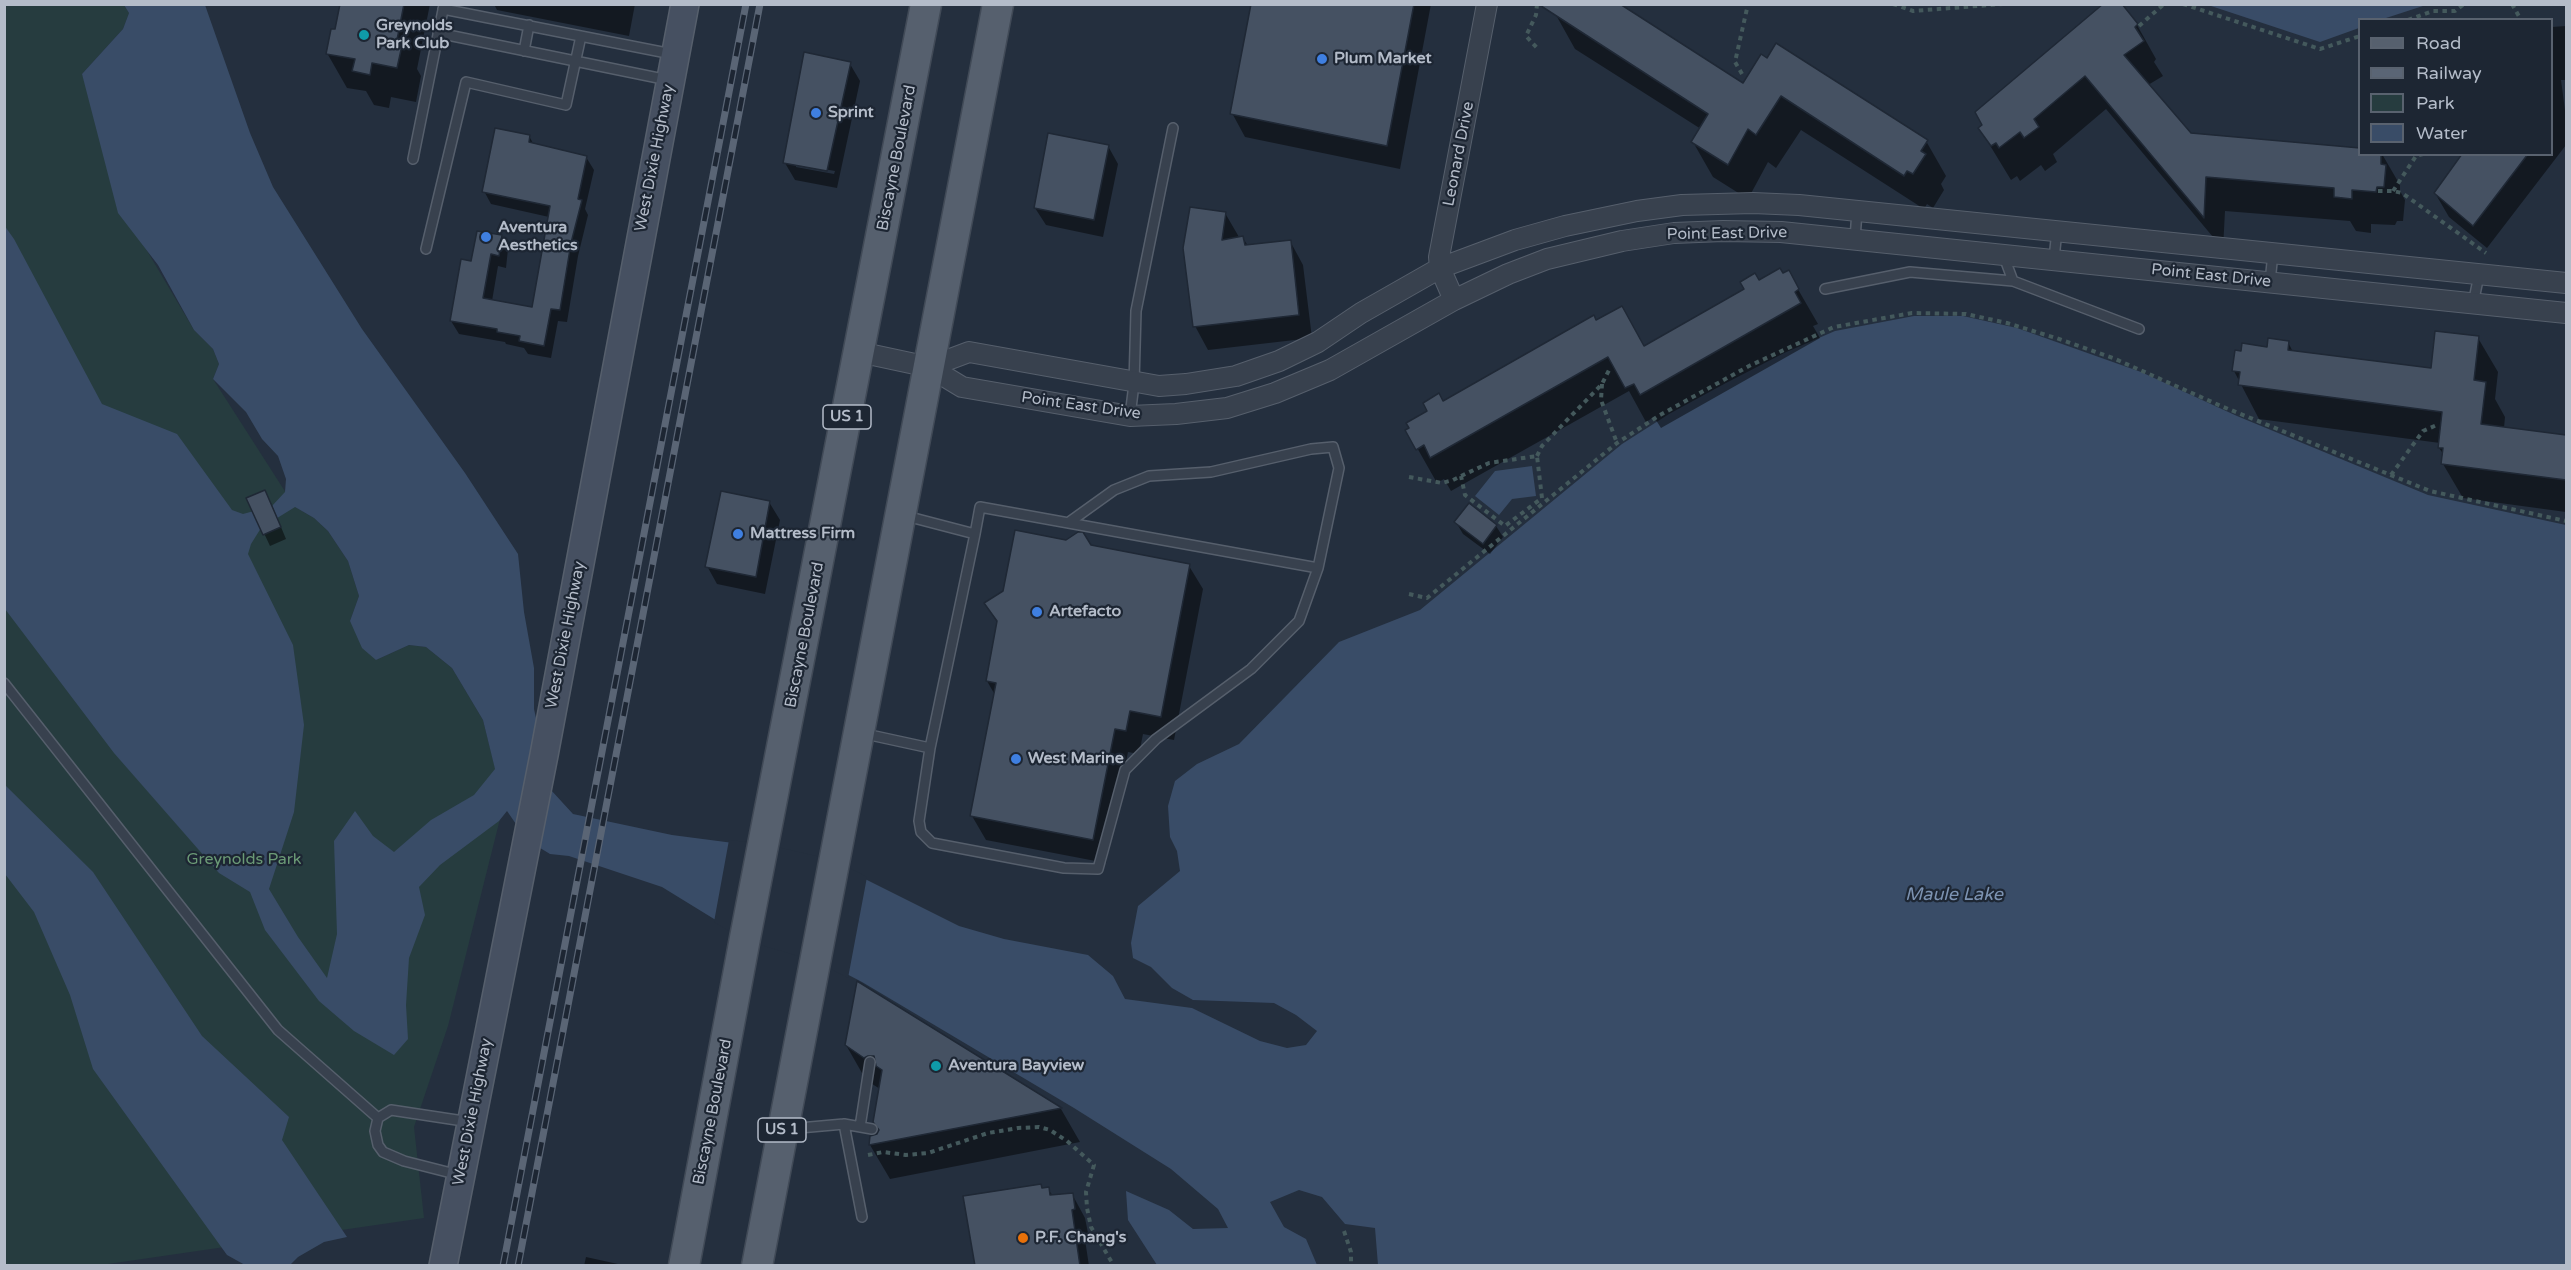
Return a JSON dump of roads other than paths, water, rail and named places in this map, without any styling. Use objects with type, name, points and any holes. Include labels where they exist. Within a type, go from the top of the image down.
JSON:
[{"type":"main road","name":"Biscayne Boulevard","points":[[688,1258],[737,982],[926,4]]},
{"type":"main road","name":"US 1","points":[[757,1266],[998,4]]},
{"type":"street","name":"West Dixie Highway","points":[[443,1266],[555,697],[685,4]]},
{"type":"street","name":"Leonard Drive","points":[[1454,300],[1440,268],[1439,257],[1487,4]]},
{"type":"street","name":"Point East Drive","points":[[859,352],[929,367],[962,387],[1130,416],[1227,408],[1275,393],[1330,370],[1454,300],[1508,274],[1619,228],[1682,205],[1743,204],[1857,211],[2566,283]]},
{"type":"street","name":"Point East Drive","points":[[929,367],[969,352],[1159,387],[1236,376],[1279,361],[1318,342],[1362,313],[1440,268],[1515,240],[1619,228],[1674,233],[1781,232],[2566,313]]},
{"type":"lane","points":[[413,159],[444,7],[675,54]]},
{"type":"lane","points":[[524,51],[529,25]]},
{"type":"lane","points":[[438,33],[670,80]]},
{"type":"lane","points":[[426,249],[465,82],[566,105],[580,36]]},
{"type":"lane","points":[[1130,416],[1134,384],[1136,311],[1173,128]]},
{"type":"lane","points":[[1855,239],[1857,211]]},
{"type":"lane","points":[[2054,260],[2057,231]]},
{"type":"lane","points":[[2270,282],[2273,253]]},
{"type":"lane","points":[[2003,254],[2013,281]]},
{"type":"lane","points":[[1825,289],[1910,272],[2013,281],[2139,329]]},
{"type":"lane","points":[[2473,304],[2479,275]]},
{"type":"lane","points":[[1068,524],[1114,490],[1149,476],[1211,472],[1311,449],[1333,447],[1339,468],[1318,568],[1299,621],[1251,669],[1156,739],[1125,770],[1098,869],[1064,868],[932,843],[921,832],[919,821],[930,748],[980,507],[1068,524],[1318,568]]},
{"type":"lane","points":[[900,515],[975,534]]},
{"type":"lane","points":[[4,683],[278,1030],[378,1118]]},
{"type":"lane","points":[[859,732],[930,748]]},
{"type":"lane","points":[[860,1127],[870,1062]]},
{"type":"lane","points":[[460,1175],[404,1161],[383,1152],[378,1145],[375,1131],[378,1118],[391,1110],[470,1122]]},
{"type":"lane","points":[[844,1124],[862,1217]]},
{"type":"lane","points":[[782,1130],[844,1124],[872,1129]]},
{"type":"water","points":[[2426,4],[2386,18],[2358,18],[2358,28],[2320,42],[2208,5]]},
{"type":"water","name":"Maule Lake","points":[[124,5],[205,5],[250,133],[273,187],[362,329],[465,473],[518,554],[524,612],[534,668],[534,709],[551,790],[573,814],[672,835],[764,847],[833,863],[959,926],[1004,939],[1088,955],[1113,976],[1125,999],[1192,1008],[1260,1041],[1287,1048],[1306,1045],[1317,1031],[1296,1015],[1274,1003],[1193,1000],[1172,988],[1151,967],[1133,958],[1131,943],[1138,906],[1180,871],[1177,851],[1170,837],[1168,806],[1175,781],[1197,764],[1239,744],[1339,642],[1420,610],[1622,444],[1669,414],[1724,384],[1784,353],[1835,331],[1914,316],[1963,316],[2017,328],[2141,372],[2237,416],[2428,495],[2566,525],[2566,1265],[1378,1265],[1375,1228],[1345,1224],[1322,1197],[1299,1190],[1270,1202],[1284,1227],[1306,1239],[1317,1265],[1157,1265],[1128,1220],[1126,1191],[1169,1210],[1193,1229],[1228,1228],[1218,1209],[1171,1169],[1074,1108],[862,982],[816,958],[745,938],[662,887],[569,856],[550,854],[527,840],[507,811],[499,821],[440,865],[419,887],[425,915],[409,958],[406,1005],[408,1039],[394,1055],[354,1031],[319,1001],[265,930],[250,892],[219,873],[114,753],[5,609],[4,225],[14,239],[102,404],[177,434],[232,510],[243,514],[272,506],[285,492],[286,479],[278,456],[262,439],[246,412],[213,379],[219,364],[213,349],[194,330],[158,265],[118,213],[82,74],[123,29],[129,13]],"holes":[[[295,507],[314,518],[328,531],[348,561],[359,596],[350,621],[362,648],[376,660],[409,645],[426,647],[452,668],[483,720],[495,769],[474,795],[431,820],[394,852],[373,836],[355,811],[334,841],[337,934],[327,978],[298,937],[269,889],[294,812],[304,725],[293,645],[248,554],[261,528]]]},
{"type":"water","points":[[1532,466],[1536,496],[1512,499],[1499,515],[1475,496],[1495,471]]},
{"type":"water","points":[[5,785],[93,872],[202,1036],[289,1117],[282,1140],[347,1237],[324,1242],[298,1257],[290,1265],[245,1265],[227,1255],[93,1069],[70,995],[34,912],[5,874]]},
{"type":"railway","points":[[503,1266],[746,4]]},
{"type":"railway","points":[[518,1266],[760,4]]},
{"type":"place","name":"Greynolds Park Club","points":[[364,35]]},
{"type":"place","name":"Plum Market","points":[[1322,59]]},
{"type":"place","name":"Sprint","points":[[816,113]]},
{"type":"place","name":"Aventura Aesthetics","points":[[486,237]]},
{"type":"place","name":"Mattress Firm","points":[[738,534]]},
{"type":"place","name":"Artefacto","points":[[1037,612]]},
{"type":"place","name":"West Marine","points":[[1016,759]]},
{"type":"place","name":"Aventura Bayview","points":[[936,1066]]},
{"type":"place","name":"P.F. Chang's","points":[[1023,1238]]},
{"type":"park label","name":"Greynolds Park","points":[[244,860]]}]
